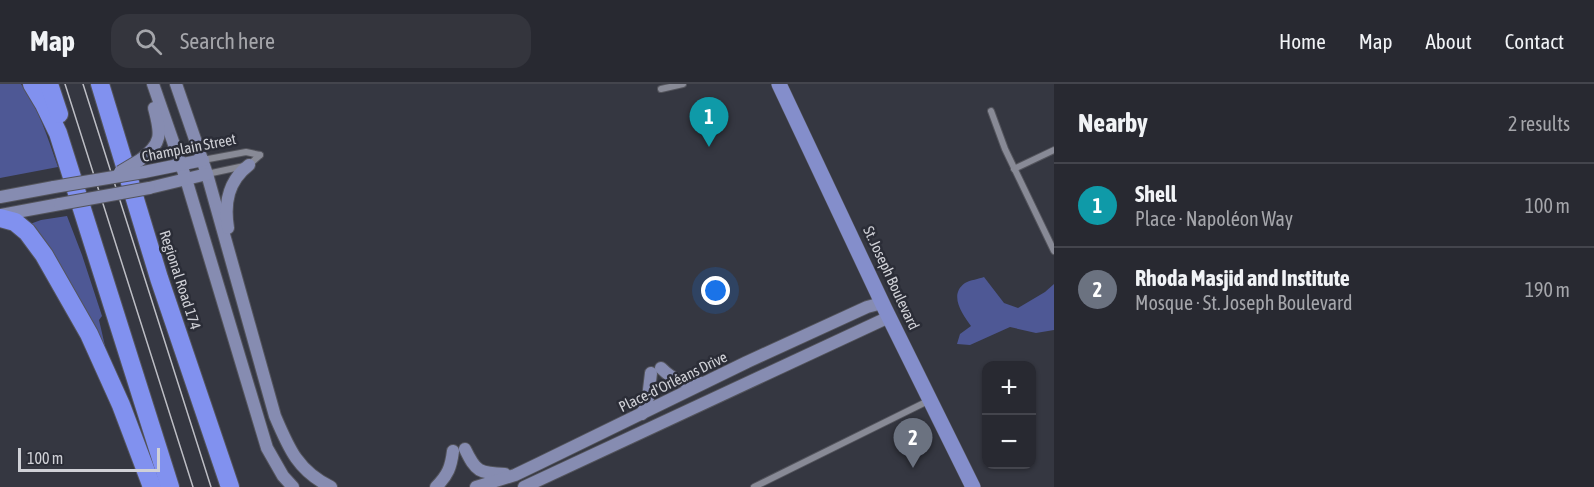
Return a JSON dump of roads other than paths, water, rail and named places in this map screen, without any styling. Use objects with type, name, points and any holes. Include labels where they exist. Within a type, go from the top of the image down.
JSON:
[{"type":"highway","points":[[32,84],[57,134],[170,487]]},
{"type":"highway","points":[[49,84],[175,487]]},
{"type":"highway","name":"Regional Road 174","points":[[100,84],[159,278],[230,487]]},
{"type":"highway","points":[[0,216],[15,222],[27,232],[44,255],[89,334],[121,405],[152,487]]},
{"type":"main road","points":[[142,166],[159,138],[160,129],[148,84]]},
{"type":"main road","points":[[153,84],[186,179],[267,448],[283,476],[293,487]]},
{"type":"main road","points":[[176,84],[203,160],[275,416],[287,445],[297,461],[317,480],[331,487]]},
{"type":"main road","name":"St. Joseph Boulevard","points":[[779,84],[882,303],[974,487]]},
{"type":"main road","name":"Champlain Street","points":[[0,197],[111,177],[142,166],[181,165],[203,160]]},
{"type":"main road","points":[[237,276],[227,221],[228,198],[234,180],[249,165]]},
{"type":"main road","name":"Champlain Street","points":[[0,216],[149,188],[207,174]]},
{"type":"main road","name":"Place-d'Orléans Drive","points":[[476,487],[515,474],[867,306],[882,303]]},
{"type":"main road","points":[[524,487],[889,317]]},
{"type":"main road","points":[[642,414],[656,371],[680,381],[694,384],[706,382]]},
{"type":"main road","points":[[436,487],[446,478],[459,450],[473,466],[484,473],[515,474]]},
{"type":"street","points":[[661,89],[683,84]]},
{"type":"street","points":[[991,111],[1014,170],[1054,251]]},
{"type":"street","points":[[1014,170],[1054,150]]},
{"type":"street","name":"Champlain Street","points":[[203,160],[246,152],[260,155],[249,165],[207,174]]},
{"type":"street","points":[[754,487],[931,399]]},
{"type":"tram line","points":[[65,84],[193,487]]},
{"type":"tram line","points":[[83,84],[211,487]]},
{"type":"place","name":"Shell","points":[[709,147]]},
{"type":"place","name":"Rhoda Masjid and Institute","points":[[913,468]]}]
